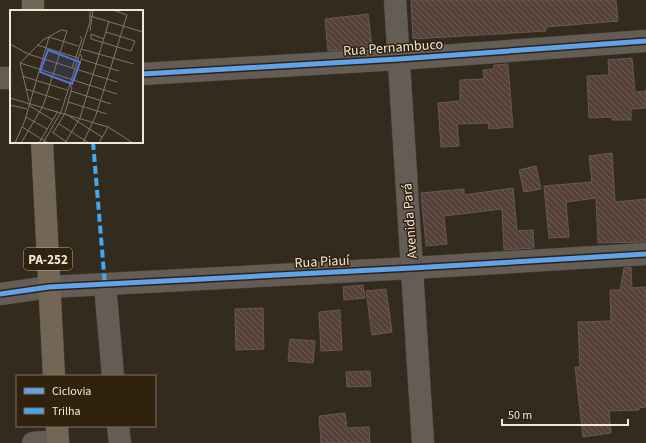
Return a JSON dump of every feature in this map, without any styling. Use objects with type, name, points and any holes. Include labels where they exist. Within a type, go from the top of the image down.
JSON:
[{"type":"highway","name":"PA-252","points":[[42,143],[54,375]]},
{"type":"street","name":"Avenida Pará","points":[[395,0],[423,443]]},
{"type":"street","name":"Rua Pernambuco","points":[[143,74],[399,59],[646,41]]},
{"type":"street","name":"Rua Piauí","points":[[0,294],[49,287],[646,254]]},
{"type":"street","points":[[105,285],[113,375]]},
{"type":"street","points":[[118,427],[120,443]]},
{"type":"street","points":[[33,443],[58,437]]},
{"type":"building","points":[[411,0],[616,0],[618,21],[546,27],[546,31],[413,39]]},
{"type":"building","points":[[368,14],[372,47],[328,51],[325,19]]},
{"type":"building","points":[[632,58],[635,92],[646,91],[646,108],[631,109],[631,120],[612,120],[612,117],[589,118],[587,76],[609,75],[608,60]]},
{"type":"building","points":[[508,64],[513,127],[489,129],[488,123],[457,124],[459,146],[441,147],[438,103],[460,101],[460,80],[484,79],[483,70],[493,69],[494,65]]},
{"type":"building","points":[[612,153],[615,202],[646,199],[646,242],[598,243],[596,198],[566,202],[569,237],[549,238],[544,186],[592,182],[589,156]]},
{"type":"building","points":[[536,166],[541,189],[524,192],[519,170]]},
{"type":"building","points":[[513,188],[517,231],[533,230],[534,248],[504,250],[502,209],[444,216],[447,244],[426,246],[421,193],[464,189],[464,195]]},
{"type":"building","points":[[631,267],[632,288],[646,287],[646,407],[639,408],[639,410],[609,411],[611,433],[583,437],[575,367],[580,367],[578,322],[611,321],[610,290],[620,290],[624,268]]},
{"type":"building","points":[[363,285],[365,298],[344,300],[343,287]]},
{"type":"building","points":[[386,289],[392,332],[372,335],[366,291]]},
{"type":"building","points":[[263,308],[264,349],[236,350],[235,309]]},
{"type":"building","points":[[340,310],[342,350],[321,351],[319,312]]},
{"type":"building","points":[[290,339],[315,341],[313,363],[288,361]]},
{"type":"building","points":[[370,371],[371,386],[347,387],[346,372]]},
{"type":"building","points":[[345,413],[347,428],[369,427],[370,443],[321,443],[319,416]]},
{"type":"marked path","points":[[93,143],[105,285]]},
{"type":"cycle path","points":[[143,74],[399,59],[646,41]]},
{"type":"cycle path","points":[[0,294],[49,287],[646,254]]}]
